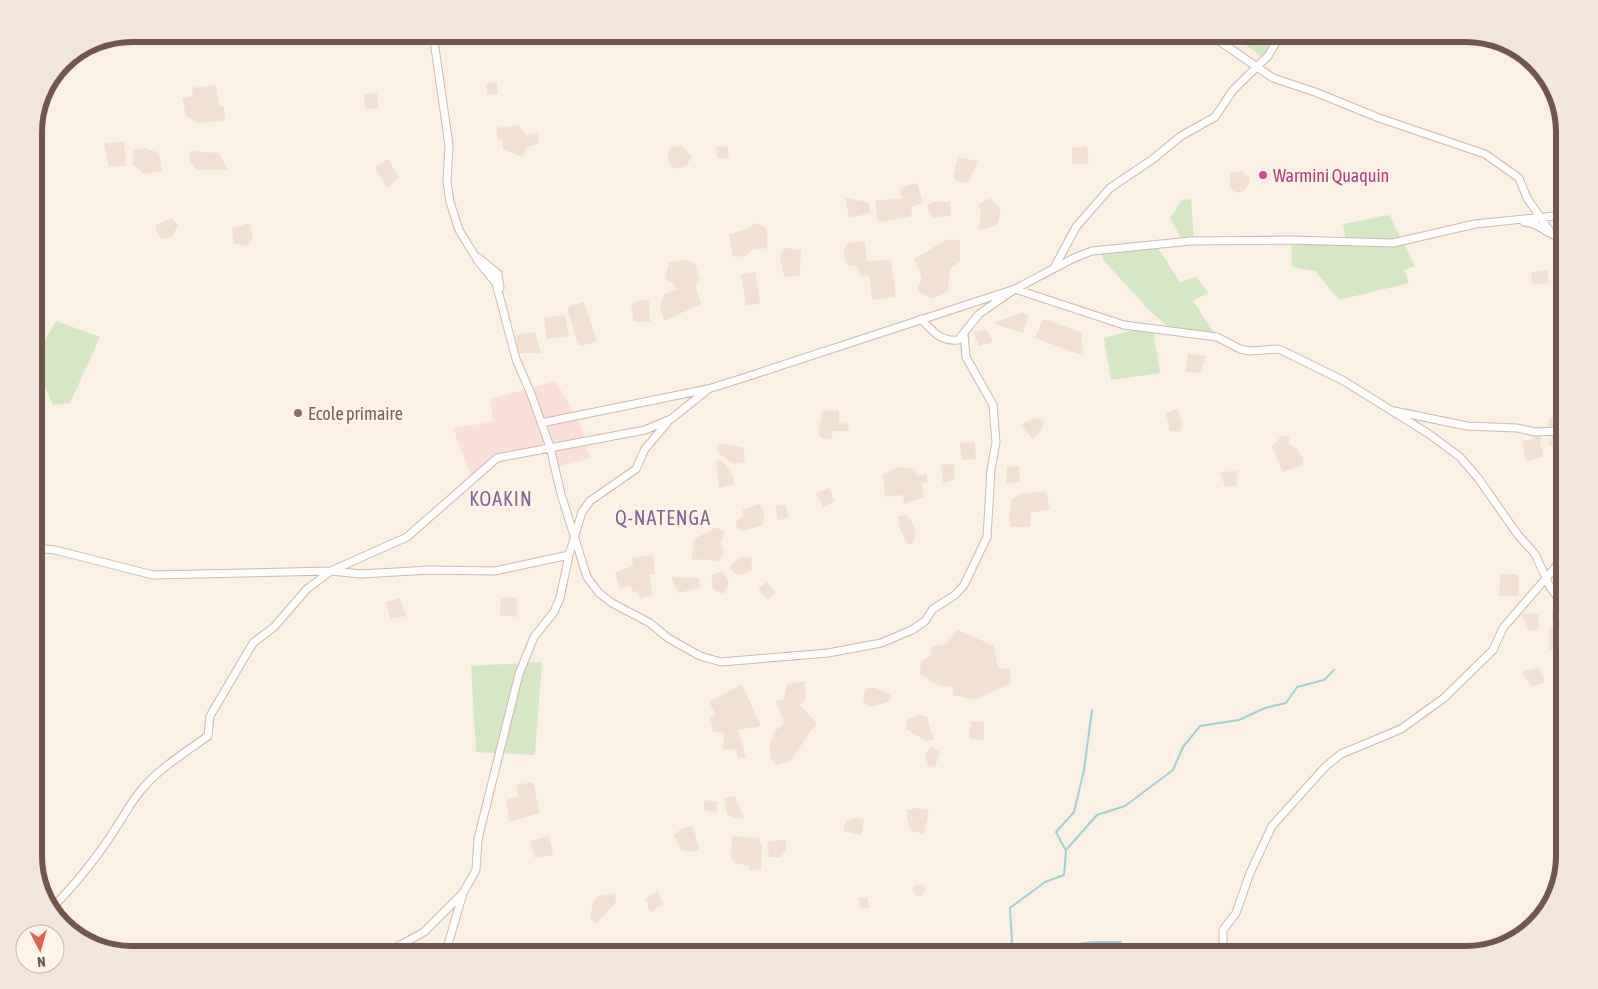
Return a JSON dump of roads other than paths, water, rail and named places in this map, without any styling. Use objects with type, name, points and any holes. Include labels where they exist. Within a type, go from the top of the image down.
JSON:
[{"type":"street","points":[[434,42],[449,145],[447,182],[450,202],[460,230],[496,284],[502,300],[506,325],[516,359],[532,394],[550,447],[587,577],[599,593],[612,603],[650,623],[668,638],[700,656],[721,662],[828,653],[882,643],[922,624],[933,609],[955,596],[964,585],[987,537],[991,470],[996,442],[993,405],[966,357],[964,334]]},
{"type":"street","points":[[1220,42],[1273,78],[1315,92],[1379,118],[1485,154],[1519,178],[1527,198],[1551,233]]},
{"type":"street","points":[[1054,268],[1076,227],[1110,188],[1153,160],[1181,136],[1215,117],[1233,90],[1268,56],[1276,42]]},
{"type":"street","points":[[921,319],[940,338],[948,341],[958,340],[979,314],[1014,289],[1074,258],[1101,250],[1191,241],[1291,240],[1393,243],[1476,224],[1555,216]]},
{"type":"street","points":[[1517,220],[1534,224],[1555,236]]},
{"type":"street","points":[[541,423],[708,389],[1014,289],[1124,325],[1218,337],[1240,349],[1248,351],[1279,349],[1344,381],[1429,434],[1460,457],[1478,478],[1518,535],[1534,554],[1556,593]]},
{"type":"street","points":[[448,946],[463,893],[476,870],[478,839],[519,674],[534,638],[554,612],[560,598],[569,555],[582,512],[590,501],[636,469],[645,449],[659,430],[708,389]]},
{"type":"street","points":[[1388,410],[1467,426],[1517,428],[1535,432],[1555,431]]},
{"type":"street","points":[[56,903],[75,884],[144,787],[164,768],[208,736],[210,716],[253,643],[274,627],[307,589],[331,571],[407,537],[497,458],[645,430],[671,419]]},
{"type":"street","points":[[43,549],[55,550],[153,575],[331,571],[361,574],[430,570],[495,570],[569,555]]},
{"type":"street","points":[[1223,946],[1223,930],[1236,913],[1250,872],[1272,826],[1326,766],[1341,754],[1401,729],[1444,698],[1493,650],[1503,628],[1556,564]]},
{"type":"street","points":[[398,946],[424,932],[463,893]]},
{"type":"waterway","points":[[1010,946],[1012,941],[1010,908],[1045,882],[1064,875],[1066,850],[1097,815],[1125,806],[1173,770],[1183,747],[1200,726],[1239,720],[1265,708],[1286,703],[1297,687],[1324,680],[1334,670]]},
{"type":"waterway","points":[[1065,849],[1056,832],[1074,812],[1084,770],[1092,710]]},
{"type":"waterway","points":[[1064,946],[1092,942],[1121,942]]},
{"type":"place","name":"Warmini Quaquin","points":[[1263,175]]},
{"type":"place","name":"Ecole primaire","points":[[298,413]]},
{"type":"district","name":"KOAKIN","points":[[501,498]]},
{"type":"district","name":"Q-NATENGA","points":[[663,517]]}]
